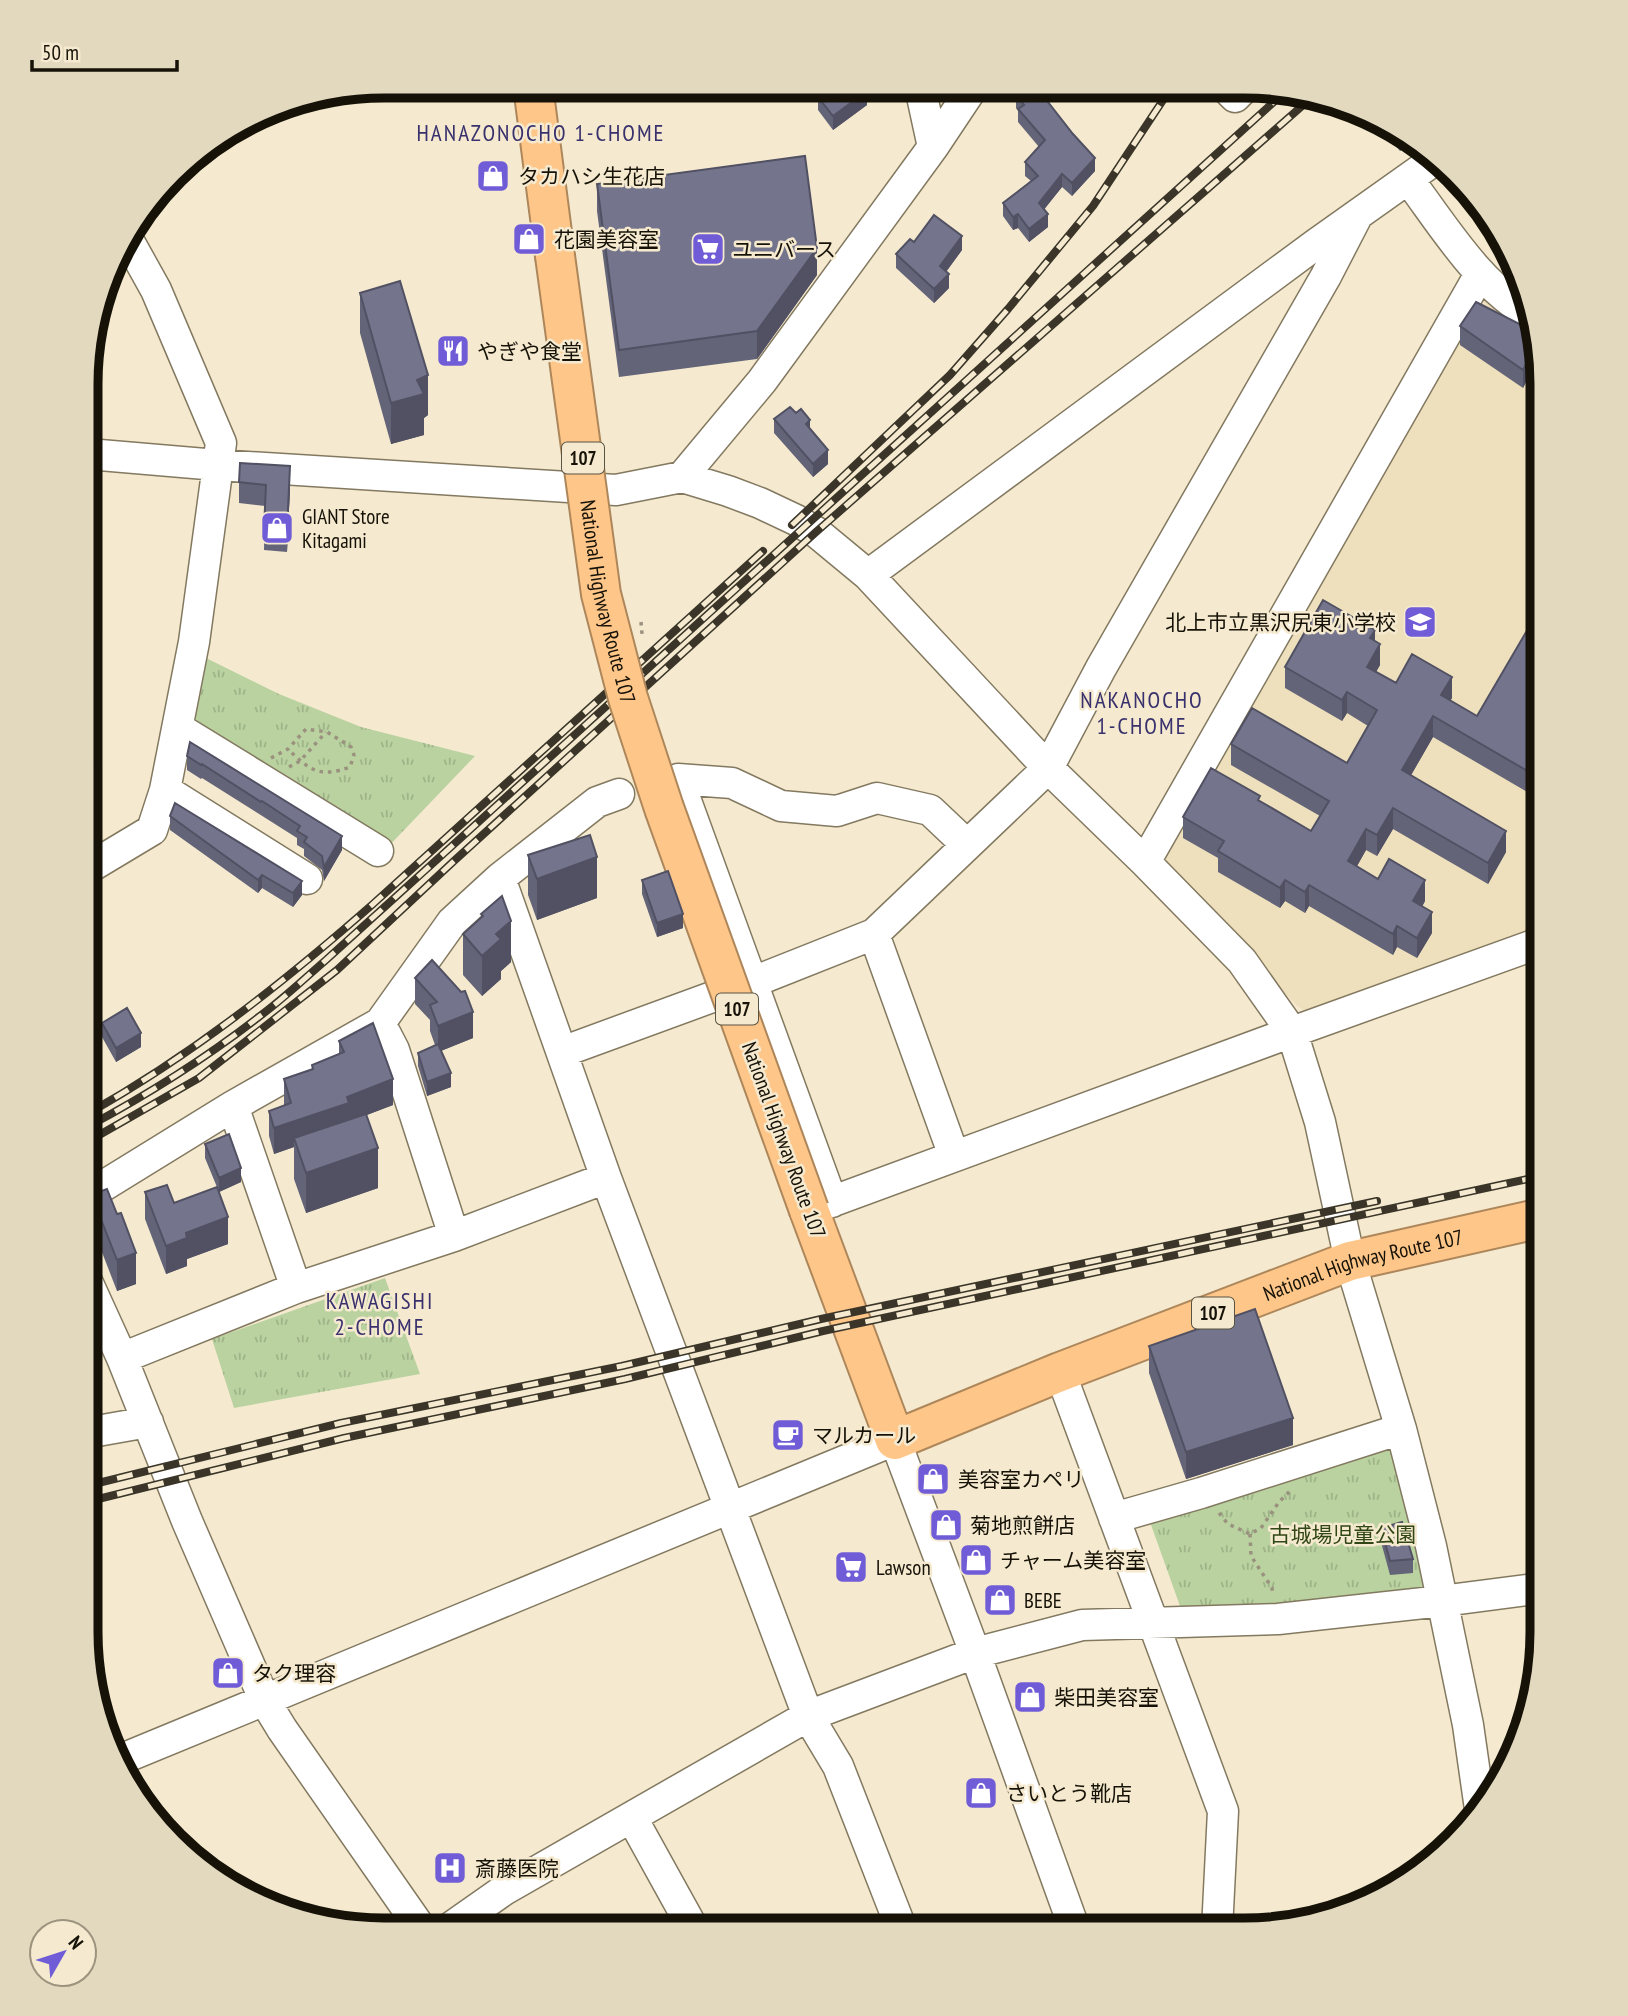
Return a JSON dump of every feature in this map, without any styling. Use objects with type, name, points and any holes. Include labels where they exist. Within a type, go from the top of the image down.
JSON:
[{"type":"highway","name":"National Highway Route 107","points":[[535,98],[601,594],[628,698],[669,821],[820,1206],[895,1440],[1060,1372],[1350,1261],[1530,1221]]},
{"type":"street","points":[[922,98],[933,147]]},
{"type":"street","points":[[682,477],[762,381],[966,98]]},
{"type":"street","points":[[868,575],[1316,244],[1428,165]]},
{"type":"street","points":[[1409,180],[1480,274],[1519,307]]},
{"type":"street","points":[[562,1052],[874,934],[1048,768],[1101,668],[1326,276],[1357,216]]},
{"type":"street","points":[[98,862],[152,830],[165,790],[194,642],[221,443],[156,290],[132,249]]},
{"type":"street","points":[[1145,862],[1480,274]]},
{"type":"street","points":[[98,455],[217,465],[616,489],[682,477],[738,495],[796,520],[816,532],[868,575],[1048,768],[1242,961],[1292,1032],[1321,1122],[1350,1261],[1401,1429],[1431,1546],[1468,1726],[1478,1796]]},
{"type":"street","points":[[178,728],[378,851]]},
{"type":"street","points":[[967,845],[930,810],[877,799],[837,811],[781,806],[732,783],[678,779],[753,982],[820,1206],[1530,946]]},
{"type":"street","points":[[165,790],[307,879]]},
{"type":"street","points":[[98,1189],[233,1106],[380,1023],[452,922],[500,878],[597,802],[619,794]]},
{"type":"street","points":[[500,878],[606,1178],[729,1510],[808,1716],[838,1766],[897,1918]]},
{"type":"street","points":[[874,934],[954,1156]]},
{"type":"street","points":[[380,1023],[394,1050],[454,1236]]},
{"type":"street","points":[[233,1106],[296,1288]]},
{"type":"street","points":[[122,1359],[296,1288],[454,1236],[606,1178]]},
{"type":"street","points":[[98,1306],[265,1701],[414,1918]]},
{"type":"street","points":[[1060,1372],[1223,1811],[1218,1918]]},
{"type":"street","points":[[98,1431],[148,1422]]},
{"type":"street","points":[[1114,1518],[1401,1429]]},
{"type":"street","points":[[127,1756],[895,1440],[1071,1918]]},
{"type":"street","points":[[465,1918],[504,1891],[808,1716],[975,1653],[1083,1625],[1278,1619],[1530,1590]]},
{"type":"street","points":[[632,1818],[687,1918]]},
{"type":"path","points":[[239,765],[266,760],[288,749],[306,730],[327,732],[351,747],[354,755],[350,767],[320,773],[300,761],[288,749]]},
{"type":"path","points":[[300,761],[327,732]]},
{"type":"path","points":[[1250,1534],[1261,1528],[1295,1486]]},
{"type":"path","points":[[1201,1493],[1228,1524],[1250,1534]]},
{"type":"path","points":[[1250,1534],[1251,1556],[1272,1588],[1278,1619]]},
{"type":"shaded area","name":"北上市立黒沢尻東小学校","points":[[1485,300],[1522,321],[1528,347],[1530,933],[1309,1013],[1297,1006],[1160,859],[1458,343],[1476,320]]},
{"type":"green space","points":[[204,657],[279,694],[361,727],[475,756],[385,850],[188,725]]},
{"type":"green space","points":[[385,1278],[420,1374],[234,1408],[212,1339]]},
{"type":"green space","name":"古城場児童公園","points":[[1391,1446],[1433,1595],[1185,1620],[1150,1522]]},
{"type":"building","points":[[819,98],[857,98],[833,116]]},
{"type":"building","points":[[1019,98],[1045,98],[1095,158],[1072,183],[1062,174],[1039,203],[1048,214],[1029,229],[1018,214],[1013,217],[1003,203],[1038,176],[1025,162],[1045,140],[1018,109],[1024,105]]},
{"type":"building","name":"ユニバース","points":[[805,156],[817,248],[757,331],[619,350],[597,184]]},
{"type":"building","points":[[934,215],[962,236],[940,266],[949,274],[934,289],[896,254],[910,239],[914,242]]},
{"type":"building","points":[[400,281],[428,375],[417,380],[424,394],[391,403],[360,293]]},
{"type":"building","points":[[1476,302],[1523,326],[1529,365],[1526,364],[1523,370],[1460,326]]},
{"type":"building","points":[[790,407],[796,413],[801,409],[810,420],[806,424],[828,450],[813,464],[774,419]]},
{"type":"building","points":[[240,463],[290,466],[287,531],[264,529],[266,485],[239,482]]},
{"type":"building","points":[[1323,600],[1375,630],[1370,638],[1380,644],[1367,667],[1396,683],[1412,654],[1452,677],[1441,695],[1477,716],[1530,625],[1530,773],[1433,716],[1402,770],[1506,831],[1488,863],[1393,808],[1377,835],[1366,829],[1348,861],[1378,879],[1389,859],[1425,880],[1413,901],[1432,912],[1417,938],[1397,926],[1393,934],[1309,885],[1305,892],[1285,880],[1280,888],[1218,851],[1224,841],[1183,817],[1211,768],[1260,796],[1258,800],[1311,831],[1329,801],[1231,744],[1252,708],[1347,763],[1377,710],[1347,692],[1342,700],[1285,667]]},
{"type":"building","points":[[190,742],[342,836],[324,867],[322,856],[304,842],[307,837],[297,831],[300,826],[187,756]]},
{"type":"building","points":[[175,803],[302,881],[293,893],[262,875],[258,880],[170,816]]},
{"type":"building","points":[[590,835],[597,857],[537,879],[528,855]]},
{"type":"building","points":[[668,871],[683,914],[657,923],[642,880]]},
{"type":"building","points":[[502,896],[511,921],[496,934],[501,939],[482,956],[463,934]]},
{"type":"building","points":[[432,960],[461,992],[465,991],[473,1012],[438,1026],[430,1005],[437,1002],[415,978]]},
{"type":"building","points":[[127,1008],[141,1033],[116,1048],[102,1023]]},
{"type":"building","points":[[373,1023],[393,1079],[347,1097],[349,1103],[274,1128],[269,1111],[291,1103],[284,1079],[313,1069],[312,1065],[344,1052],[339,1041]]},
{"type":"building","points":[[438,1044],[451,1073],[427,1082],[418,1053]]},
{"type":"building","points":[[366,1114],[378,1148],[306,1173],[294,1138]]},
{"type":"building","points":[[229,1134],[241,1168],[219,1178],[205,1144]]},
{"type":"building","points":[[167,1185],[174,1203],[217,1187],[228,1217],[186,1233],[187,1238],[166,1246],[145,1192]]},
{"type":"building","points":[[107,1189],[117,1214],[121,1213],[136,1253],[117,1260],[100,1217],[98,1218],[98,1192]]},
{"type":"building","points":[[1255,1309],[1293,1418],[1186,1452],[1149,1346]]},
{"type":"building","points":[[1402,1522],[1413,1559],[1390,1561],[1381,1528]]},
{"type":"railway","points":[[792,525],[950,375],[1008,309],[1093,206],[1164,98]]},
{"type":"railway","points":[[98,1121],[154,1089],[240,1032],[293,989],[1276,100]]},
{"type":"railway","points":[[98,1136],[199,1078],[337,970],[816,532],[1303,105]]},
{"type":"railway","points":[[98,1108],[200,1042],[305,962],[373,904],[763,551]]},
{"type":"railway","points":[[98,1499],[344,1438],[625,1379],[823,1331],[1530,1179]]},
{"type":"railway","points":[[98,1483],[341,1423],[622,1366],[821,1319],[1377,1201]]},
{"type":"place","name":"タカハシ生花店","points":[[493,176]]},
{"type":"place","name":"花園美容室","points":[[529,239]]},
{"type":"place","name":"ユニバース","points":[[708,249]]},
{"type":"place","name":"やぎや食堂","points":[[453,351]]},
{"type":"place","name":"GIANT Store Kitagami","points":[[277,528]]},
{"type":"place","name":"北上市立黒沢尻東小学校","points":[[1420,622]]},
{"type":"place","name":"マルカール","points":[[788,1435]]},
{"type":"place","name":"美容室カペリ","points":[[933,1479]]},
{"type":"place","name":"菊地煎餅店","points":[[946,1525]]},
{"type":"place","name":"チャーム美容室","points":[[976,1560]]},
{"type":"place","name":"Lawson","points":[[851,1567]]},
{"type":"place","name":"BEBE","points":[[1000,1600]]},
{"type":"place","name":"タク理容","points":[[228,1673]]},
{"type":"place","name":"柴田美容室","points":[[1030,1697]]},
{"type":"place","name":"さいとう靴店","points":[[981,1793]]},
{"type":"place","name":"斎藤医院","points":[[450,1868]]},
{"type":"district","name":"HANAZONOCHO 1-CHOME","points":[[541,132]]},
{"type":"district","name":"NAKANOCHO 1-CHOME","points":[[1142,712]]},
{"type":"district","name":"KAWAGISHI 2-CHOME","points":[[380,1313]]}]
